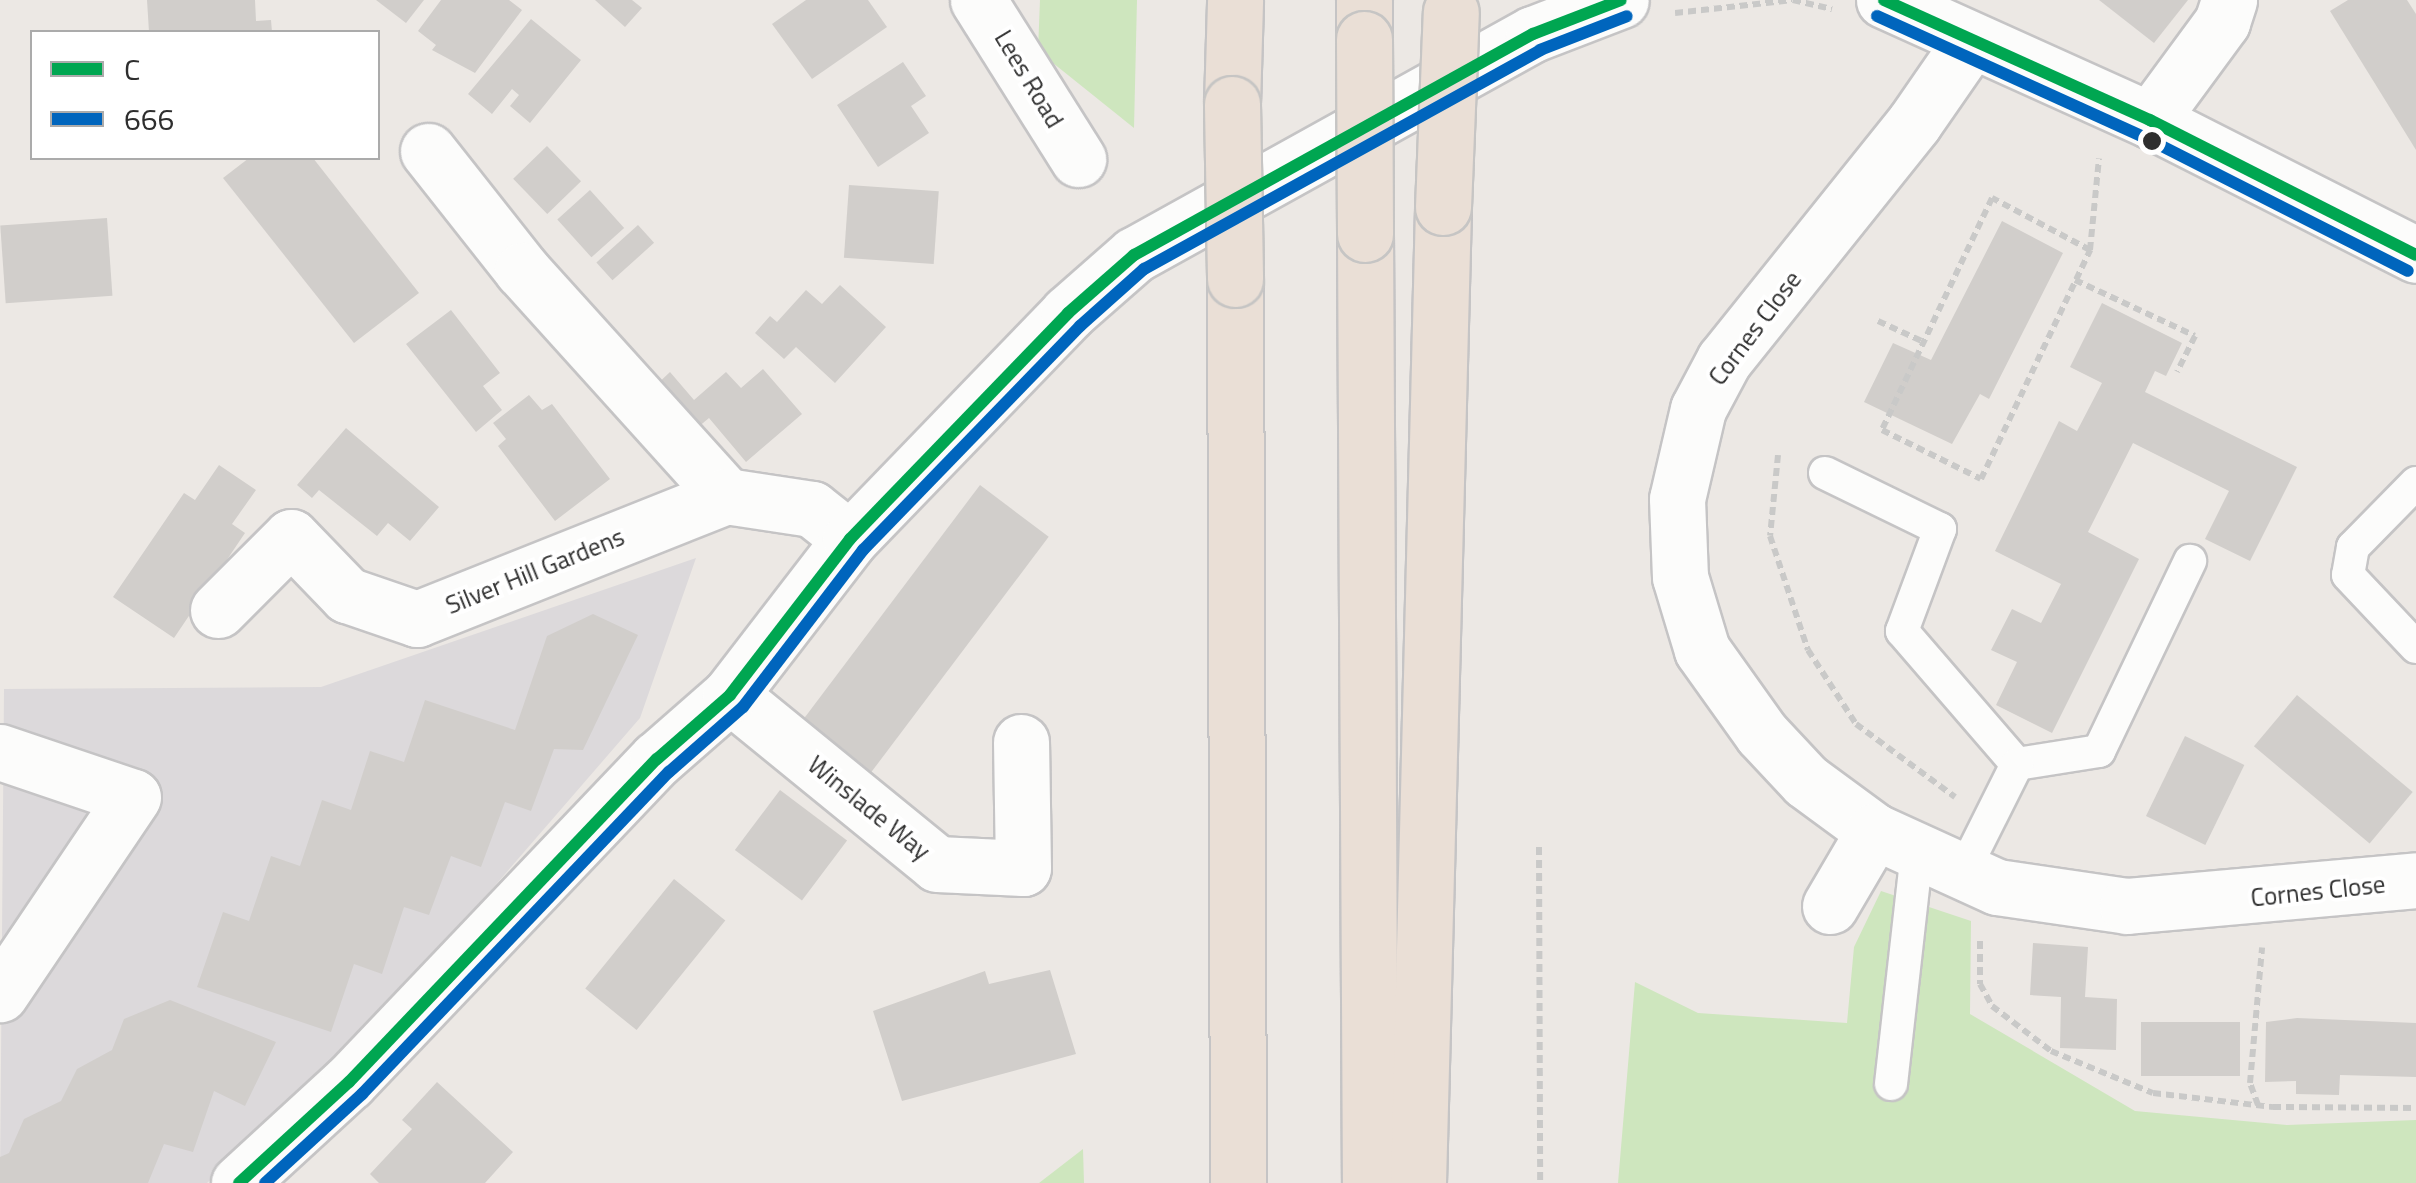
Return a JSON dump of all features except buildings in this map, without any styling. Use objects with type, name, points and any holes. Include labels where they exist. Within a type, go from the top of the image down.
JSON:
[{"type":"highway","points":[[1235,0],[1232,104],[1238,1183]]},
{"type":"highway","points":[[1418,1183],[1451,6]]},
{"type":"highway","points":[[1364,20],[1370,1183]]},
{"type":"street","name":"Lees Road","points":[[978,0],[1078,159]]},
{"type":"street","points":[[239,1183],[348,1082],[657,759],[730,695],[850,539],[1068,313],[1134,254],[1533,34],[1621,0]]},
{"type":"street","points":[[1884,0],[2150,120],[2416,255]]},
{"type":"street","points":[[2150,120],[2222,22],[2229,0]]},
{"type":"street","name":"Cornes Close","points":[[1970,42],[1914,123],[1724,360],[1688,432],[1677,499],[1680,577],[1702,650],[1762,734],[1806,781],[1937,861],[2127,906],[2255,898],[2416,880]]},
{"type":"street","points":[[428,151],[522,270],[726,496],[812,509],[850,539]]},
{"type":"street","name":"Silver Hill Gardens","points":[[218,610],[291,537],[347,595],[418,619],[726,496]]},
{"type":"street","name":"Winslade Way","points":[[730,695],[938,864],[1023,868],[1021,742]]},
{"type":"street","points":[[0,752],[134,797],[0,994]]},
{"type":"street","points":[[1825,916],[1937,861]]},
{"type":"lane","points":[[1825,473],[1940,529],[1902,631],[2017,764]]},
{"type":"lane","points":[[2416,483],[2353,547],[2348,575],[2416,647]]},
{"type":"lane","points":[[2017,764],[2099,751],[2190,561]]},
{"type":"lane","points":[[1891,1084],[1937,861],[1990,818],[2017,764]]},
{"type":"path","points":[[2090,250],[1992,198],[1882,430],[1981,479],[2090,250],[2101,144]]},
{"type":"path","points":[[2075,280],[2195,336],[2177,372]]},
{"type":"path","points":[[1878,321],[1924,342]]},
{"type":"path","points":[[1778,455],[1770,536],[1808,650],[1856,724],[1912,771],[1990,818]]},
{"type":"path","points":[[1539,847],[1540,1183]]},
{"type":"path","points":[[1937,861],[1978,958],[1980,984],[1992,1006],[2051,1051],[2153,1094],[2258,1105],[2416,1108]]},
{"type":"path","points":[[2255,898],[2262,954],[2250,1083],[2258,1105]]},
{"type":"shaded area","points":[[696,558],[640,718],[383,1015],[207,1183],[0,1183],[4,689],[321,687]]},
{"type":"green space","points":[[1040,0],[1137,0],[1134,128],[1038,51]]},
{"type":"green space","points":[[1881,891],[1971,921],[1970,1014],[2135,1111],[2287,1125],[2416,1120],[2416,1183],[1618,1183],[1635,982],[1698,1013],[1847,1023],[1854,947]]},
{"type":"green space","points":[[1083,1149],[1084,1183],[1039,1183]]},
{"type":"transit line","name":"C","points":[[239,1183],[349,1082],[657,759],[730,695],[850,539],[1068,313],[1134,255],[1533,34],[1621,0]]},
{"type":"transit line","name":"C","points":[[1884,0],[2150,120],[2416,255]]},
{"type":"transit line","name":"666","points":[[265,1183],[362,1094],[669,772],[743,707],[863,550],[1080,326],[1144,269],[1540,50],[1627,16]]},
{"type":"transit line","name":"666","points":[[1877,16],[2142,136],[2408,271]]}]
